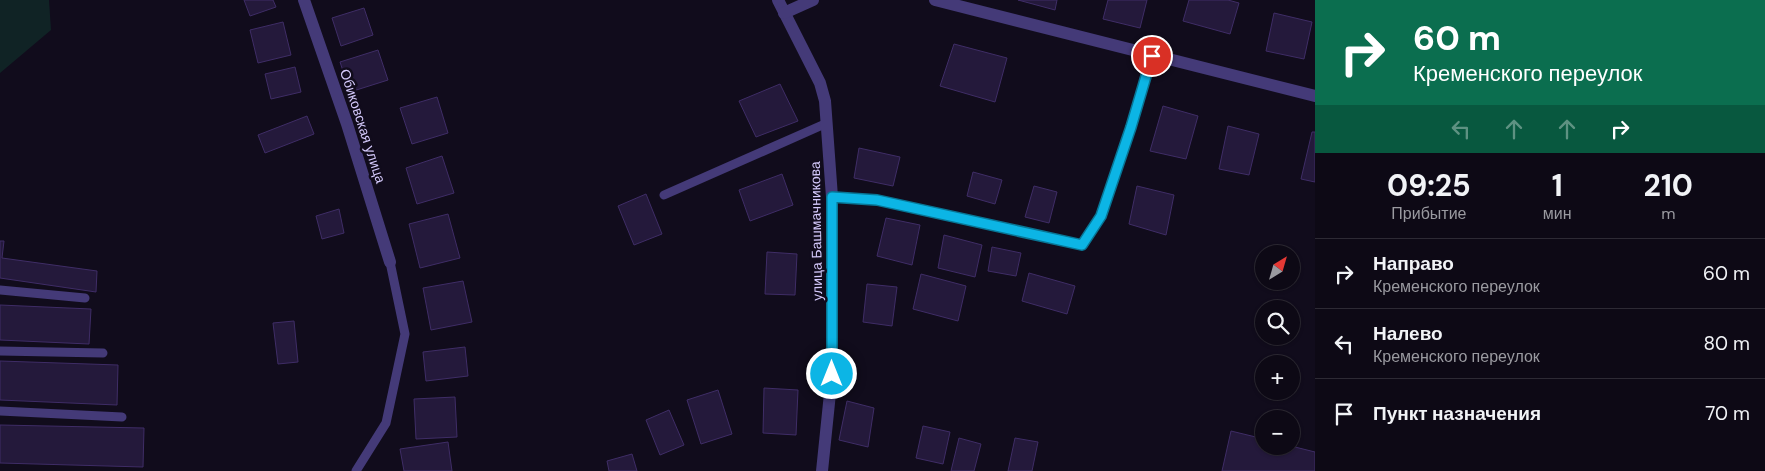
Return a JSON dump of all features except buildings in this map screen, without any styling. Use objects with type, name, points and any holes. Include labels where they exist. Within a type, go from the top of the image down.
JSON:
[{"type":"street","name":"Обиковская улица","points":[[304,0],[347,124],[390,262]]},
{"type":"street","name":"улица Башмачникова","points":[[778,0],[820,84],[825,101],[832,197],[832,374],[822,471]]},
{"type":"street","points":[[784,13],[813,0]]},
{"type":"street","points":[[935,0],[1315,96]]},
{"type":"lane","points":[[832,197],[877,200],[1082,245],[1101,216],[1131,127],[1152,56]]},
{"type":"lane","points":[[664,195],[827,123]]},
{"type":"lane","points":[[356,471],[386,423],[405,334],[390,262]]},
{"type":"lane","points":[[0,290],[85,298]]},
{"type":"lane","points":[[0,351],[103,353]]},
{"type":"lane","points":[[0,411],[122,417]]},
{"type":"green space","points":[[0,0],[49,0],[51,30],[0,73]]},
{"type":"route","points":[[832,374],[832,197],[877,200],[1082,245],[1101,216],[1131,127],[1152,56]]}]
